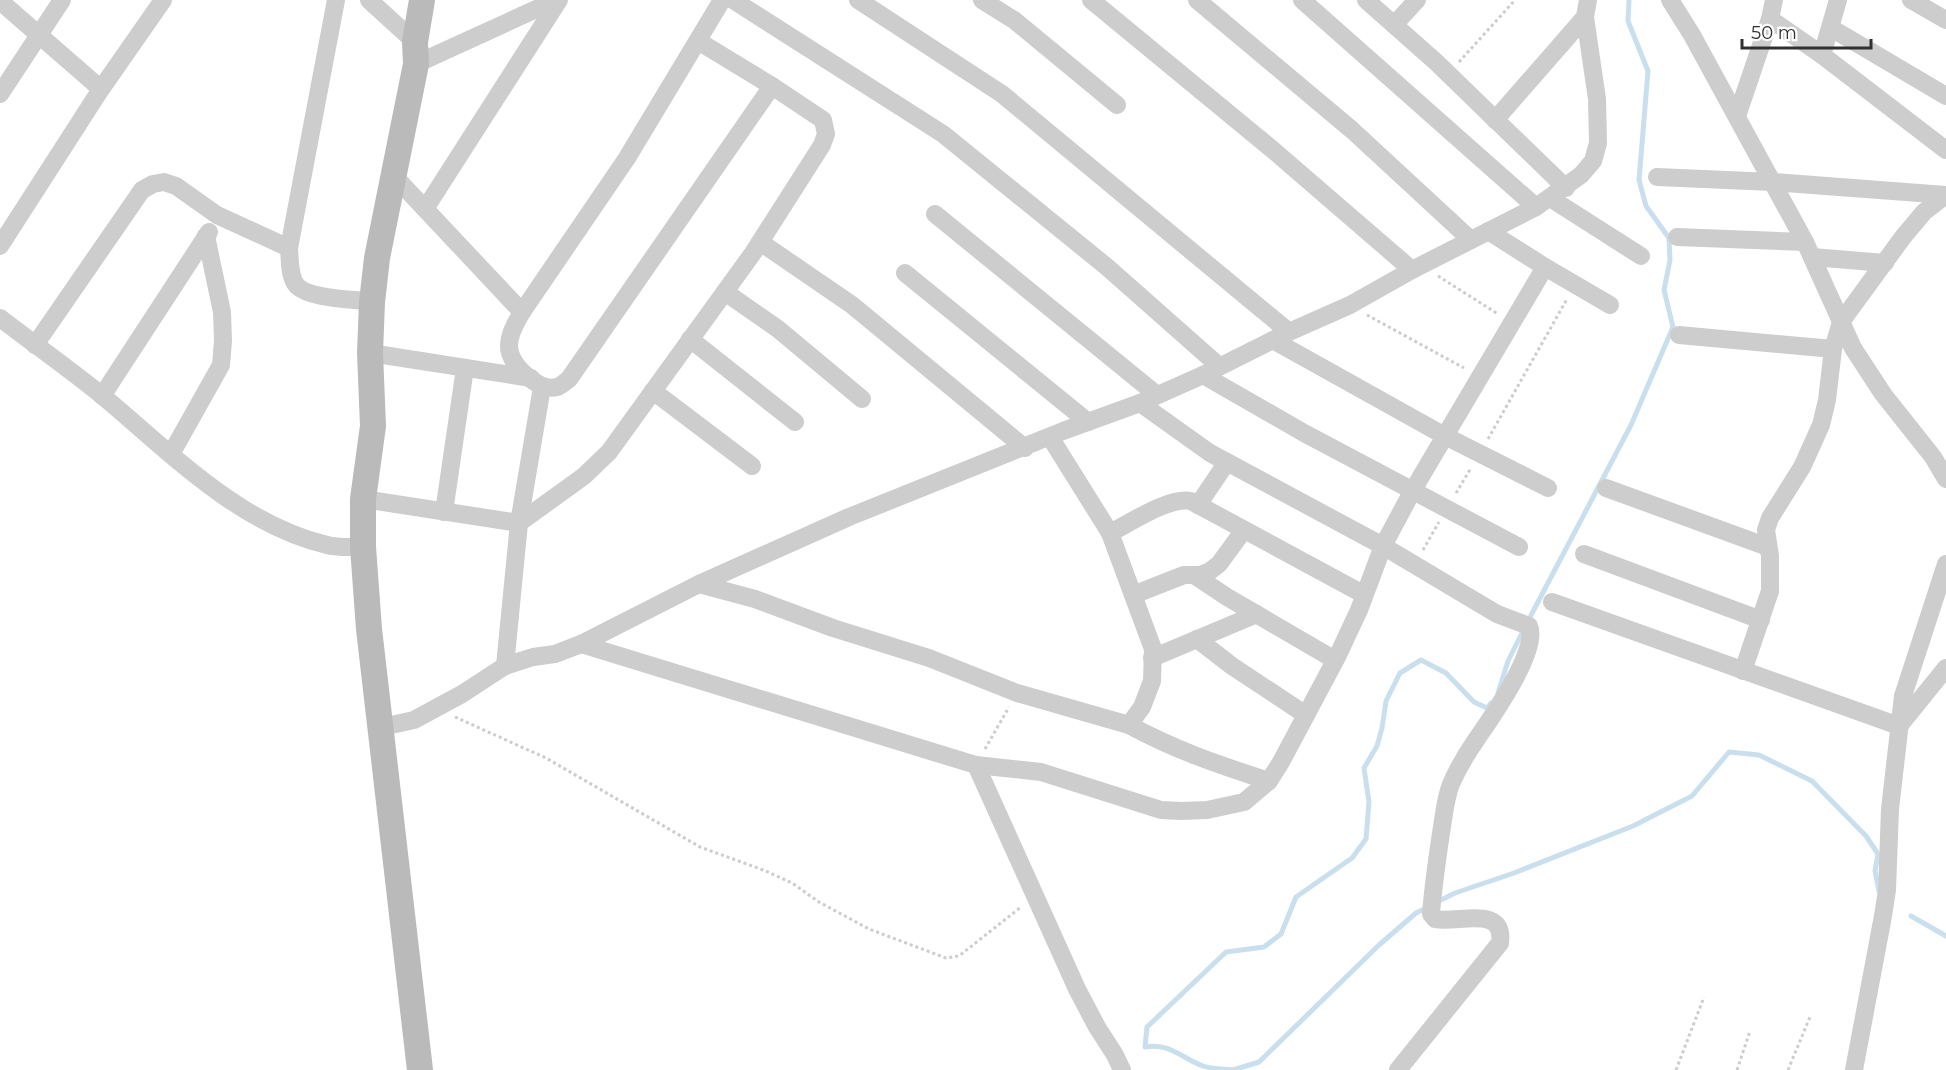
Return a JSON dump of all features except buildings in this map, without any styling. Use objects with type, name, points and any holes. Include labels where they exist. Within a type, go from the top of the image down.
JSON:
[{"type":"street","points":[[0,94],[62,0]]},
{"type":"street","points":[[0,246],[101,89],[163,0]]},
{"type":"street","points":[[336,0],[289,248],[291,274],[296,285],[308,294],[372,302]]},
{"type":"street","points":[[369,0],[416,53]]},
{"type":"street","points":[[420,1070],[369,629],[363,547],[363,499],[372,426],[370,353],[377,258],[395,177],[416,53],[422,0]]},
{"type":"street","points":[[416,53],[557,0]]},
{"type":"street","points":[[424,209],[557,0]]},
{"type":"street","points":[[536,382],[519,368],[510,353],[512,330],[627,158],[722,0]]},
{"type":"street","points":[[733,0],[943,134],[1107,267],[1211,370],[1304,433],[1519,547]]},
{"type":"street","points":[[858,0],[1002,94],[1281,336],[1445,436],[1548,488]]},
{"type":"street","points":[[982,0],[1014,20],[1117,105]]},
{"type":"street","points":[[1091,0],[1416,268]]},
{"type":"street","points":[[1197,0],[1352,130],[1471,240]]},
{"type":"street","points":[[1302,0],[1543,202],[1641,256]]},
{"type":"street","points":[[1366,0],[1566,188]]},
{"type":"street","points":[[1394,25],[1417,0]]},
{"type":"street","points":[[1671,0],[1773,182],[1808,249],[1853,348],[1883,394],[1933,457],[1946,479]]},
{"type":"street","points":[[1737,116],[1770,19],[1774,0]]},
{"type":"street","points":[[1822,55],[1838,0]]},
{"type":"street","points":[[1911,0],[1946,20]]},
{"type":"street","points":[[0,2],[101,89]]},
{"type":"street","points":[[1495,120],[1587,9]]},
{"type":"street","points":[[382,727],[414,720],[505,666],[533,657],[555,654],[581,644],[699,584],[849,517],[1148,399],[1350,305],[1543,202],[1581,176],[1593,161],[1598,143],[1597,99],[1587,9]]},
{"type":"street","points":[[1770,19],[1822,55],[1946,150]]},
{"type":"street","points":[[1831,28],[1946,96]]},
{"type":"street","points":[[363,499],[519,523],[584,476],[609,452],[760,242],[822,145],[826,134],[823,120],[698,41]]},
{"type":"street","points":[[370,353],[465,368],[558,387],[569,379],[772,86]]},
{"type":"street","points":[[395,177],[522,312]]},
{"type":"street","points":[[1657,177],[1773,182],[1946,195]]},
{"type":"street","points":[[35,345],[142,190],[153,184],[164,182],[176,186],[217,215],[289,248]]},
{"type":"street","points":[[1743,671],[1770,591],[1771,564],[1766,530],[1770,518],[1802,467],[1821,425],[1827,400],[1833,349],[1841,322],[1924,212],[1946,195]]},
{"type":"street","points":[[935,214],[1210,453],[1383,546],[1497,614],[1524,624],[1531,639],[1505,698],[1461,764],[1451,785],[1446,800],[1432,888],[1431,915],[1435,920],[1488,919],[1501,933],[1500,943],[1398,1070]]},
{"type":"street","points":[[102,396],[206,236],[217,215]]},
{"type":"street","points":[[1488,231],[1610,305]]},
{"type":"street","points":[[171,454],[221,365],[222,312],[206,236]]},
{"type":"street","points":[[1677,237],[1808,249],[1885,263]]},
{"type":"street","points":[[760,242],[852,305],[1025,448]]},
{"type":"street","points":[[581,644],[975,765],[1041,772],[1161,810],[1207,810],[1244,802],[1269,781],[1335,660],[1359,610],[1363,594],[1383,546],[1413,490],[1545,267]]},
{"type":"street","points":[[906,273],[1089,422]]},
{"type":"street","points":[[724,292],[778,329],[862,399]]},
{"type":"street","points":[[0,318],[102,396],[211,487],[244,510],[281,529],[328,546],[363,547]]},
{"type":"street","points":[[1679,335],[1833,349]]},
{"type":"street","points":[[690,339],[795,422]]},
{"type":"street","points":[[444,512],[465,368]]},
{"type":"street","points":[[505,666],[536,382]]},
{"type":"street","points":[[652,391],[752,466]]},
{"type":"street","points":[[1050,437],[1110,533],[1153,649],[1152,681],[1142,707],[1129,725]]},
{"type":"street","points":[[1198,505],[1227,462]]},
{"type":"street","points":[[1606,488],[1768,547]]},
{"type":"street","points":[[1110,533],[1174,502],[1191,501],[1363,594]]},
{"type":"street","points":[[1133,595],[1184,575],[1210,571],[1219,564],[1244,530]]},
{"type":"street","points":[[1584,554],[1761,620]]},
{"type":"street","points":[[1854,1070],[1887,890],[1890,809],[1903,696],[1909,671],[1946,564]]},
{"type":"street","points":[[1194,575],[1335,660]]},
{"type":"street","points":[[699,584],[755,599],[833,628],[928,658],[1017,693],[1129,725],[1163,744],[1269,781]]},
{"type":"street","points":[[1552,602],[1899,726]]},
{"type":"street","points":[[1152,658],[1257,614]]},
{"type":"street","points":[[1197,639],[1232,666],[1306,715]]},
{"type":"street","points":[[1899,726],[1946,668]]},
{"type":"street","points":[[975,765],[1077,989],[1121,1068]]},
{"type":"path","points":[[1448,75],[1515,0]]},
{"type":"path","points":[[1416,268],[1512,323]]},
{"type":"path","points":[[1414,565],[1575,285]]},
{"type":"path","points":[[1350,305],[1480,377]]},
{"type":"path","points":[[975,765],[1017,693]]},
{"type":"path","points":[[436,709],[556,763],[700,847],[766,871],[792,883],[819,902],[869,929],[946,958],[959,956],[1035,896]]},
{"type":"path","points":[[1676,1070],[1704,997]]},
{"type":"path","points":[[1788,1070],[1810,1017]]},
{"type":"path","points":[[1737,1070],[1750,1031]]},
{"type":"waterway","points":[[1528,621],[1631,425],[1673,327],[1664,290],[1670,260],[1669,238],[1646,206],[1639,180],[1648,71],[1628,21],[1629,0]]},
{"type":"waterway","points":[[1498,693],[1508,661],[1524,629]]},
{"type":"waterway","points":[[1232,1070],[1203,1066],[1162,1047],[1145,1047],[1147,1027],[1226,952],[1264,947],[1281,934],[1296,897],[1352,858],[1366,839],[1369,802],[1364,768],[1377,746],[1386,701],[1400,673],[1421,660],[1446,673],[1474,702],[1487,708],[1491,703]]},
{"type":"waterway","points":[[1437,902],[1455,893],[1514,873],[1633,826],[1692,796],[1729,752],[1759,755],[1812,781],[1866,836],[1878,854],[1875,871],[1879,891]]},
{"type":"waterway","points":[[1233,1070],[1259,1062],[1379,945],[1416,913],[1428,907]]},
{"type":"waterway","points":[[1911,916],[1946,936]]}]
